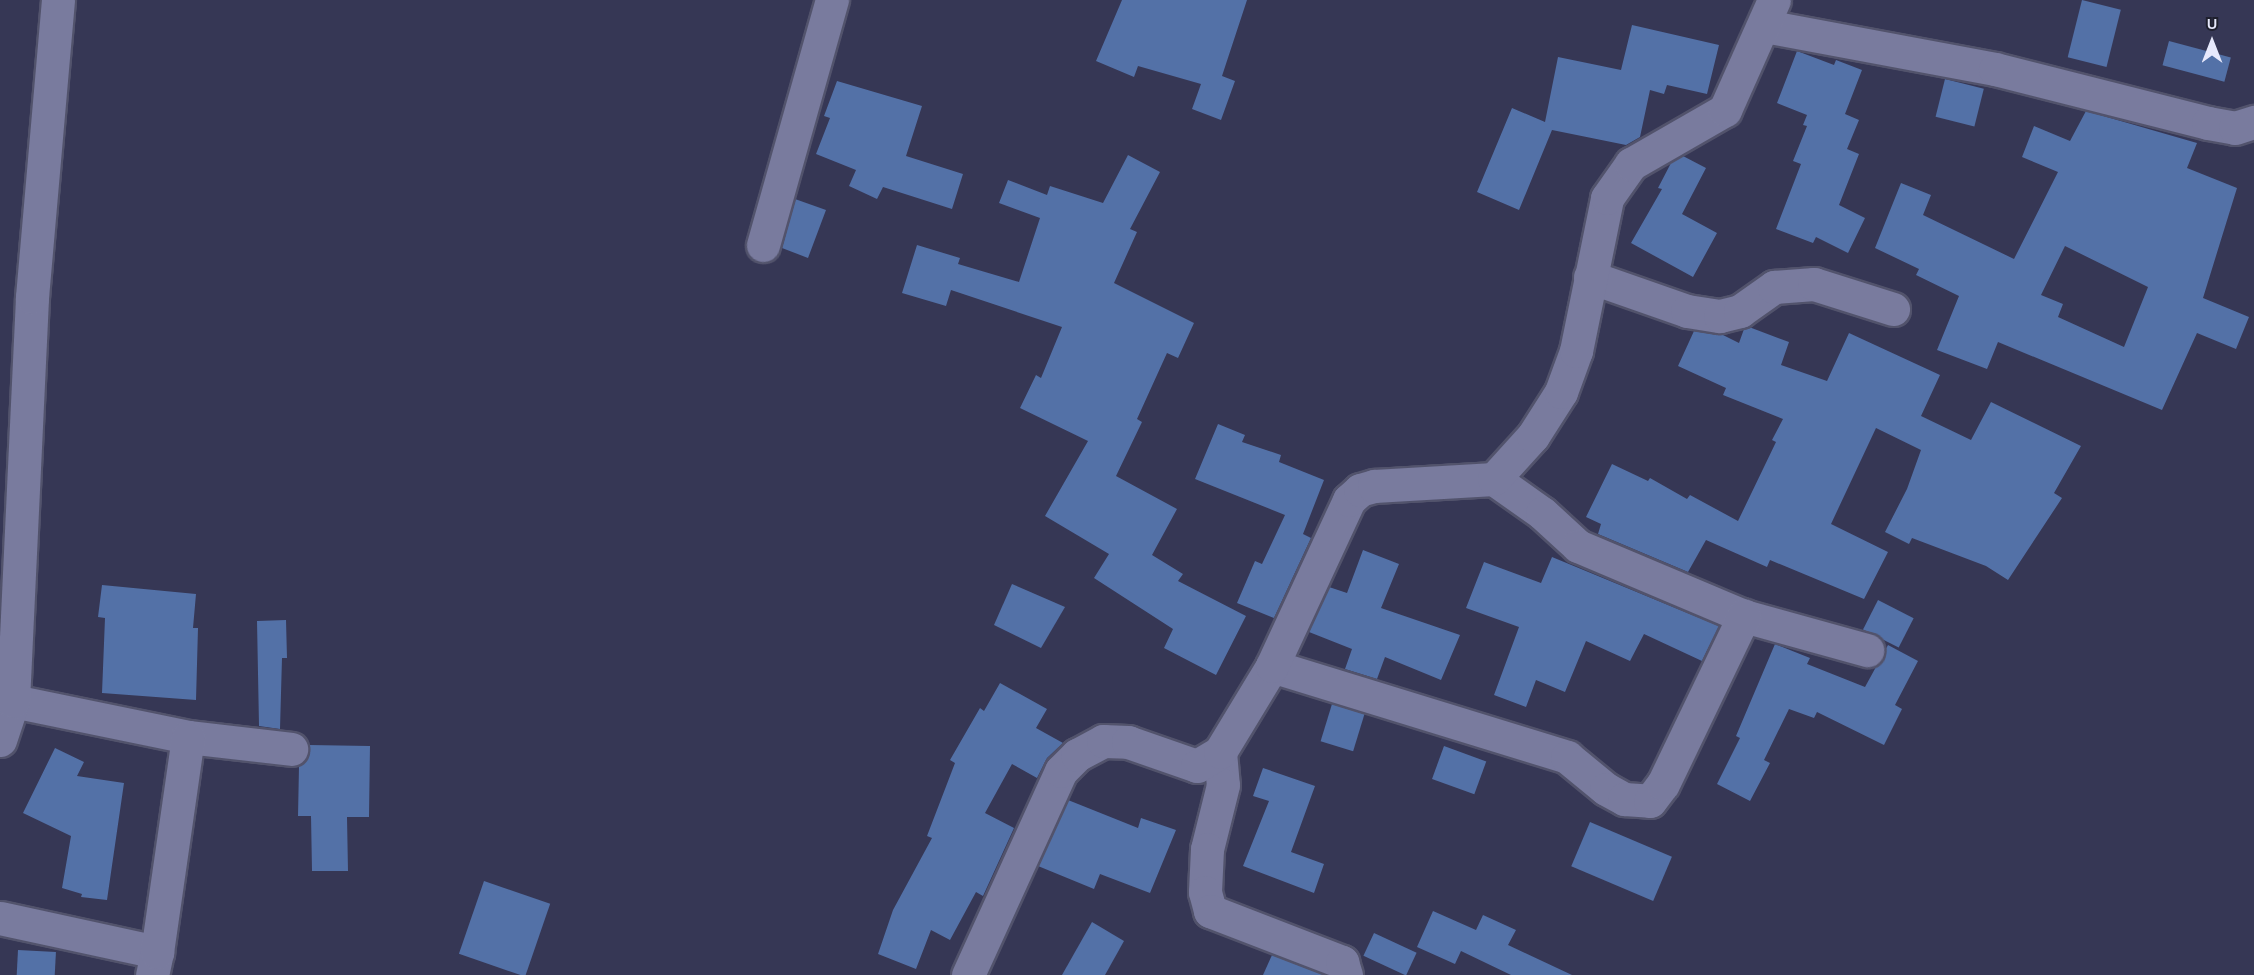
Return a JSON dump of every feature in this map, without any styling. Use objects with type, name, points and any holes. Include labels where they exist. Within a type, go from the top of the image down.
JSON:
[{"type":"street","points":[[0,740],[13,701],[33,297],[58,0]]},
{"type":"street","points":[[763,245],[832,0]]},
{"type":"street","points":[[1494,479],[1533,436],[1561,392],[1576,351],[1607,198],[1631,164],[1725,110],[1770,13],[2226,127],[2254,122]]},
{"type":"street","points":[[1590,277],[1688,311],[1720,316],[1740,311],[1774,287],[1814,284],[1893,309]]},
{"type":"street","points":[[968,975],[1061,771],[1077,754],[1103,741],[1128,742],[1197,766],[1220,753],[1272,666],[1354,495],[1374,486],[1494,479],[1542,513],[1578,546],[1744,616],[1867,650]]},
{"type":"street","points":[[1272,666],[1567,757],[1606,789],[1624,799],[1650,801],[1663,784],[1744,616]]},
{"type":"street","points":[[13,701],[188,737],[291,749]]},
{"type":"street","points":[[0,918],[155,963],[188,737]]},
{"type":"street","points":[[1220,753],[1223,785],[1207,849],[1205,892],[1210,911],[1342,962],[1346,975]]},
{"type":"building","points":[[1122,0],[1247,0],[1222,76],[1235,81],[1221,120],[1192,109],[1201,84],[1138,66],[1134,77],[1096,61]]},
{"type":"building","points":[[2082,0],[2121,10],[2107,67],[2068,57]]},
{"type":"building","points":[[1632,25],[1719,45],[1707,94],[1667,85],[1664,94],[1650,90],[1640,137],[1626,145],[1552,130],[1519,210],[1477,192],[1512,108],[1545,122],[1558,57],[1621,70]]},
{"type":"building","points":[[2169,41],[2231,58],[2224,82],[2163,65]]},
{"type":"building","points":[[1797,51],[1834,65],[1836,60],[1862,70],[1845,114],[1859,120],[1847,149],[1859,154],[1839,205],[1865,218],[1848,253],[1816,237],[1813,243],[1776,229],[1801,164],[1793,161],[1807,126],[1803,125],[1807,115],[1777,103]]},
{"type":"building","points":[[1945,79],[1984,89],[1974,127],[1936,117]]},
{"type":"building","points":[[837,81],[922,106],[906,156],[963,174],[952,209],[883,187],[877,199],[849,186],[856,170],[816,154],[830,118],[824,116]]},
{"type":"building","points":[[2086,111],[2197,143],[2187,168],[2237,188],[2203,298],[2249,317],[2236,349],[2197,333],[2162,410],[1998,342],[1987,369],[1937,350],[1959,296],[1916,275],[1919,269],[1875,248],[1901,183],[1931,195],[1923,215],[2014,259],[2058,172],[2022,157],[2034,126],[2070,141]],"holes":[[[2065,246],[2148,287],[2124,347],[2058,317],[2063,304],[2041,295]]]},
{"type":"building","points":[[1128,155],[1160,172],[1130,229],[1137,232],[1114,283],[1194,323],[1178,358],[1167,353],[1137,419],[1142,422],[1116,476],[1177,509],[1152,555],[1183,574],[1178,581],[1246,616],[1216,675],[1164,648],[1173,629],[1094,578],[1109,554],[1045,516],[1088,441],[1020,408],[1036,375],[1041,378],[1062,327],[951,290],[946,306],[902,293],[917,245],[960,258],[958,264],[1019,282],[1040,218],[999,203],[1008,180],[1047,195],[1050,186],[1103,203]]},
{"type":"building","points":[[1683,156],[1706,168],[1682,214],[1717,233],[1693,277],[1631,243],[1662,189],[1658,188],[1671,163]]},
{"type":"building","points":[[795,199],[826,210],[808,258],[782,248]]},
{"type":"building","points":[[1749,327],[1789,342],[1781,365],[1827,381],[1849,333],[1940,375],[1921,416],[1971,440],[1991,402],[2081,446],[2054,493],[2062,498],[2008,580],[1986,566],[1912,538],[1909,544],[1885,532],[1907,489],[1921,450],[1876,428],[1831,524],[1888,552],[1864,599],[1770,560],[1767,567],[1706,540],[1688,572],[1598,534],[1601,524],[1586,517],[1612,464],[1648,481],[1650,478],[1687,499],[1690,495],[1738,521],[1776,442],[1772,440],[1783,419],[1723,395],[1726,388],[1678,366],[1694,331],[1721,334],[1739,343],[1744,329]]},
{"type":"building","points":[[1218,424],[1245,435],[1242,442],[1281,455],[1279,462],[1324,480],[1303,534],[1311,538],[1274,618],[1237,603],[1255,561],[1262,564],[1285,515],[1195,479]]},
{"type":"building","points":[[1363,550],[1399,564],[1381,608],[1460,635],[1441,680],[1385,657],[1377,679],[1345,669],[1352,649],[1309,632],[1329,587],[1347,593]]},
{"type":"building","points":[[1552,557],[1719,626],[1702,661],[1644,634],[1630,661],[1586,641],[1565,692],[1536,680],[1526,707],[1494,695],[1519,627],[1466,608],[1484,562],[1541,583]]},
{"type":"building","points":[[1012,584],[1065,607],[1041,648],[994,625]]},
{"type":"building","points":[[102,585],[196,594],[193,628],[198,628],[196,700],[102,693],[105,618],[98,617]]},
{"type":"building","points":[[1878,600],[1914,618],[1899,648],[1863,629]]},
{"type":"building","points":[[286,620],[287,658],[282,658],[280,729],[259,726],[257,621]]},
{"type":"building","points":[[1775,644],[1810,658],[1807,664],[1865,687],[1888,645],[1918,661],[1895,705],[1902,709],[1884,745],[1817,712],[1814,718],[1789,709],[1764,760],[1770,763],[1750,801],[1717,784],[1740,738],[1736,736]]},
{"type":"building","points":[[1000,683],[1047,709],[1036,728],[1063,743],[1047,758],[1037,778],[1012,764],[985,813],[1014,828],[983,896],[976,892],[950,940],[931,930],[916,969],[878,954],[893,910],[932,838],[927,836],[955,763],[950,760],[980,708],[984,711]]},
{"type":"building","points":[[1332,704],[1365,714],[1353,751],[1321,741]]},
{"type":"building","points":[[309,745],[370,746],[369,817],[347,817],[348,871],[312,871],[311,816],[298,816],[299,766],[306,760]]},
{"type":"building","points":[[1444,746],[1486,761],[1474,794],[1432,779]]},
{"type":"building","points":[[55,748],[84,762],[77,776],[124,783],[107,900],[81,897],[82,894],[62,888],[71,836],[23,813]]},
{"type":"building","points":[[1263,768],[1315,786],[1291,852],[1324,864],[1314,893],[1243,866],[1269,801],[1253,796]]},
{"type":"building","points":[[1068,800],[1138,828],[1141,818],[1176,830],[1150,893],[1100,874],[1094,889],[1038,866]]},
{"type":"building","points":[[1590,822],[1672,857],[1653,901],[1571,866]]},
{"type":"building","points":[[484,881],[550,904],[526,975],[459,954]]},
{"type":"building","points":[[1433,911],[1476,930],[1483,915],[1516,930],[1508,945],[1572,975],[1511,975],[1461,951],[1455,964],[1417,947]]},
{"type":"building","points":[[1092,922],[1124,941],[1105,975],[1062,975]]},
{"type":"building","points":[[1374,933],[1417,953],[1406,975],[1363,956]]},
{"type":"building","points":[[18,950],[56,952],[55,975],[17,975]]},
{"type":"building","points":[[1272,955],[1324,975],[1263,975]]}]
